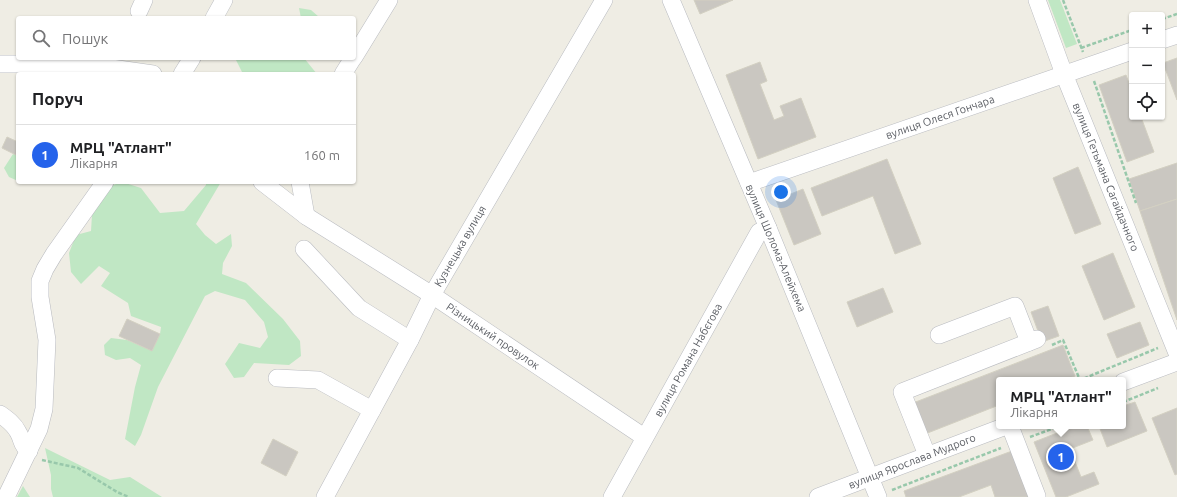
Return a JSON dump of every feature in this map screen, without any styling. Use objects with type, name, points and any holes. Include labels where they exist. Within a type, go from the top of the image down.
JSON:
[{"type":"street","points":[[215,16],[224,0]]},
{"type":"street","points":[[356,54],[389,0]]},
{"type":"street","name":"Кузнецька вулиця","points":[[325,497],[410,340],[432,295],[604,0]]},
{"type":"street","name":"вулиця Шолома-Алейхема","points":[[671,0],[768,228],[878,496]]},
{"type":"street","name":"вулиця Гетьмана Сагайдачного","points":[[1037,0],[1064,74],[1175,348]]},
{"type":"street","points":[[1165,39],[1177,35]]},
{"type":"street","name":"вулиця Олеся Гончара","points":[[749,183],[1129,52]]},
{"type":"street","points":[[344,72],[352,60]]},
{"type":"street","points":[[0,64],[83,64],[139,72]]},
{"type":"street","points":[[6,497],[39,429],[44,409],[47,340],[40,297],[40,281],[54,254],[104,184]]},
{"type":"street","name":"Різницький провулок","points":[[265,184],[306,216],[432,295],[644,437]]},
{"type":"street","points":[[300,184],[306,216]]},
{"type":"street","name":"вулиця Романа Набєгова","points":[[612,497],[759,232],[768,228]]},
{"type":"street","points":[[304,249],[359,308],[410,340]]},
{"type":"street","points":[[927,455],[902,392],[1039,342],[1015,306],[939,335]]},
{"type":"street","points":[[1126,381],[1177,362]]},
{"type":"street","points":[[277,378],[318,380],[372,410]]},
{"type":"street","points":[[0,414],[12,423],[19,432],[27,454]]},
{"type":"street","name":"вулиця Ярослава Мудрого","points":[[818,497],[998,429]]},
{"type":"street","points":[[1011,429],[1037,496]]},
{"type":"path","points":[[1063,0],[1082,48],[1137,206]]},
{"type":"path","points":[[1165,19],[1177,14]]},
{"type":"path","points":[[1082,48],[1129,31]]},
{"type":"path","points":[[1039,342],[1064,340],[1079,377]]},
{"type":"path","points":[[1089,377],[1175,348]]},
{"type":"path","points":[[1126,401],[1164,386]]},
{"type":"path","points":[[878,496],[1052,429]]},
{"type":"path","points":[[27,454],[78,468],[117,492],[129,497]]},
{"type":"green space","points":[[1048,0],[1060,0],[1077,44],[1066,48]]},
{"type":"green space","points":[[299,8],[311,10],[318,16],[301,16]]},
{"type":"green space","points":[[236,60],[306,60],[315,72],[242,72]]},
{"type":"green space","points":[[13,154],[16,155],[16,180],[9,177],[4,168]]},
{"type":"green space","points":[[116,184],[128,184],[141,188],[160,213],[184,211],[206,184],[220,184],[196,224],[205,235],[216,244],[231,234],[232,246],[223,263],[222,274],[246,283],[283,319],[300,341],[301,356],[289,365],[254,363],[244,377],[234,378],[225,364],[239,343],[260,348],[268,337],[264,322],[245,300],[215,291],[205,296],[158,387],[141,435],[135,446],[125,439],[135,387],[141,365],[130,358],[116,360],[105,355],[104,345],[111,338],[127,340],[152,351],[160,334],[161,327],[131,316],[128,303],[101,286],[110,273],[99,266],[81,284],[71,272],[69,253],[76,235],[91,231],[92,215],[110,186]]},
{"type":"green space","points":[[45,448],[110,480],[130,477],[162,497],[53,497],[51,489],[51,475]]},
{"type":"green space","points":[[23,486],[30,497],[17,497]]},
{"type":"building","points":[[694,0],[733,0],[700,14]]},
{"type":"building","points":[[1177,58],[1177,100],[1165,68],[1165,62]]},
{"type":"building","points":[[760,62],[767,81],[760,84],[774,120],[784,116],[780,106],[801,98],[816,137],[758,159],[726,75]]},
{"type":"building","points":[[1126,75],[1129,83],[1129,120],[1142,120],[1154,152],[1127,162],[1099,85]]},
{"type":"building","points":[[7,137],[16,141],[16,155],[2,148]]},
{"type":"building","points":[[887,159],[921,244],[895,254],[873,196],[822,216],[811,188]]},
{"type":"building","points":[[1177,163],[1177,199],[1140,211],[1129,179]]},
{"type":"building","points":[[1078,167],[1101,224],[1075,234],[1053,178]]},
{"type":"building","points":[[803,189],[821,234],[794,245],[776,200]]},
{"type":"building","points":[[1177,199],[1177,320],[1140,211]]},
{"type":"building","points":[[1113,253],[1135,307],[1104,320],[1082,266]]},
{"type":"building","points":[[883,288],[893,312],[857,327],[847,302]]},
{"type":"building","points":[[1048,306],[1059,336],[1042,342],[1031,312]]},
{"type":"building","points":[[127,319],[160,334],[152,351],[119,336]]},
{"type":"building","points":[[1140,322],[1149,345],[1117,358],[1107,334]]},
{"type":"building","points":[[1063,345],[1075,376],[996,377],[996,406],[925,434],[913,403]]},
{"type":"building","points":[[1135,402],[1147,431],[1107,447],[1100,429],[1126,429],[1126,405]]},
{"type":"building","points":[[1177,408],[1177,474],[1175,475],[1152,418]]},
{"type":"building","points":[[1067,429],[1088,429],[1093,440],[1070,449],[1081,477],[1094,472],[1099,484],[1066,497],[1056,497],[1034,442]]},
{"type":"building","points":[[273,439],[298,452],[286,476],[261,463]]},
{"type":"building","points":[[1012,451],[1029,497],[995,497],[991,485],[959,497],[906,497],[904,491]]},
{"type":"place","name":"МРЦ \"Атлант\"","points":[[1061,457]]}]
